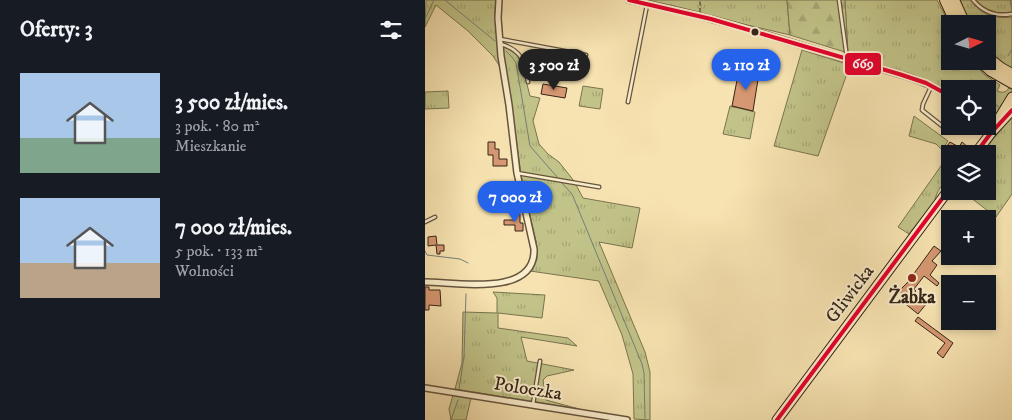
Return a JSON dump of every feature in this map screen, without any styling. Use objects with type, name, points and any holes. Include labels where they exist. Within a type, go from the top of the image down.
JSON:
[{"type":"highway","points":[[945,0],[952,15]]},
{"type":"highway","points":[[954,0],[961,15]]},
{"type":"highway","points":[[996,63],[1012,74]]},
{"type":"highway","points":[[990,70],[1012,83]]},
{"type":"main road","points":[[996,125],[1012,98]]},
{"type":"main road","points":[[996,128],[1012,110]]},
{"type":"main road","points":[[982,145],[989,135]]},
{"type":"main road","name":"Gliwicka","points":[[777,420],[941,200]]},
{"type":"street","points":[[425,282],[497,284],[509,282],[518,277],[531,265],[535,257],[517,173],[500,41],[499,0]]},
{"type":"street","points":[[629,0],[774,36],[847,60],[920,80],[941,91]]},
{"type":"street","name":"Poloczka","points":[[425,388],[627,420]]},
{"type":"lane","points":[[839,0],[847,60]]},
{"type":"lane","points":[[973,0],[982,9],[992,14],[1002,16],[1012,14]]},
{"type":"lane","points":[[629,102],[647,4]]},
{"type":"lane","points":[[500,41],[586,55]]},
{"type":"lane","points":[[500,41],[519,52],[528,82]]},
{"type":"lane","points":[[932,86],[922,110],[941,125]]},
{"type":"lane","points":[[517,173],[599,187]]},
{"type":"lane","points":[[425,222],[435,218]]},
{"type":"lane","points":[[533,405],[540,361]]},
{"type":"path","points":[[699,16],[700,0]]},
{"type":"green space","points":[[426,0],[496,0],[497,39],[517,53],[530,96],[540,98],[533,121],[539,144],[559,162],[574,181],[583,198],[640,208],[632,248],[599,242],[645,352],[650,372],[650,420],[634,419],[633,374],[622,335],[599,281],[530,271],[537,259],[536,241],[522,182],[508,79],[493,56],[468,31],[436,5],[425,27]]},
{"type":"green space","points":[[641,0],[787,0],[790,35]]},
{"type":"green space","points":[[787,0],[845,0],[848,53],[790,35]]},
{"type":"green space","points":[[845,0],[937,0],[945,15],[941,15],[941,70],[980,70],[992,80],[941,80],[941,88],[914,76],[848,58]]},
{"type":"green space","points":[[957,0],[971,0],[979,9],[989,15],[964,15]]},
{"type":"green space","points":[[975,0],[1012,0],[1012,12],[1001,13],[992,11],[983,7]]},
{"type":"green space","points":[[996,16],[1012,17],[1012,70],[996,58]]},
{"type":"green space","points":[[802,50],[850,65],[818,156],[774,146]]},
{"type":"green space","points":[[996,82],[1000,85],[997,91],[1004,92],[1009,88],[1012,90],[1012,94],[996,115]]},
{"type":"green space","points":[[583,86],[603,89],[600,109],[579,106]]},
{"type":"green space","points":[[448,91],[449,108],[425,109],[425,92]]},
{"type":"green space","points":[[730,106],[755,112],[750,139],[723,134]]},
{"type":"green space","points":[[1012,114],[1012,194],[996,217],[996,210],[987,210],[974,200],[996,200],[996,145],[989,145]]},
{"type":"green space","points":[[914,116],[948,141],[945,145],[941,145],[941,149],[936,144],[909,136]]},
{"type":"green space","points":[[941,166],[941,187],[935,201],[909,234],[898,227]]},
{"type":"green space","points":[[493,292],[545,295],[542,318],[498,313],[498,328],[568,338],[577,346],[521,337],[527,361],[574,370],[547,376],[543,380],[546,400],[579,409],[455,389],[462,363],[463,312],[497,313],[497,298]]},
{"type":"green space","points":[[453,395],[471,398],[466,420],[451,420],[449,409]]},
{"type":"building","points":[[744,70],[759,73],[753,111],[732,106],[738,75],[743,76]]},
{"type":"building","points":[[543,84],[567,88],[565,98],[541,94]]},
{"type":"building","points":[[488,142],[495,142],[495,149],[499,149],[499,159],[507,159],[507,166],[493,166],[493,155],[488,155]]},
{"type":"building","points":[[496,182],[502,182],[502,185],[505,185],[505,189],[495,189],[494,198],[485,198],[486,188],[496,185]]},
{"type":"building","points":[[515,214],[520,214],[520,223],[523,223],[523,231],[515,231],[515,225],[504,225],[504,220],[515,220]]},
{"type":"building","points":[[436,236],[437,245],[444,245],[444,251],[440,251],[440,254],[437,254],[436,245],[428,246],[428,237]]},
{"type":"building","points":[[934,246],[941,251],[932,261],[937,265],[930,275],[939,283],[937,286],[924,276],[911,296],[919,301],[922,298],[927,303],[918,314],[903,302],[906,297],[899,291]]},
{"type":"building","points":[[425,287],[429,287],[429,290],[440,290],[441,306],[429,305],[429,310],[425,310]]},
{"type":"building","points":[[918,317],[953,343],[943,358],[937,353],[945,343],[915,321]]},
{"type":"waterway","points":[[425,19],[434,0]]},
{"type":"waterway","points":[[445,0],[495,41]]},
{"type":"waterway","points":[[1010,0],[1012,10]]},
{"type":"waterway","points":[[1008,56],[1012,49]]},
{"type":"waterway","points":[[506,51],[516,63],[530,146],[558,178]]},
{"type":"waterway","points":[[562,183],[572,194],[642,364],[645,418]]},
{"type":"waterway","points":[[425,251],[427,255],[460,259],[468,263]]},
{"type":"waterway","points":[[459,389],[464,357],[466,294]]},
{"type":"waterway","points":[[451,420],[458,400]]},
{"type":"transit line","name":"669","points":[[629,0],[711,19],[899,74],[926,83],[941,91]]},
{"type":"transit line","name":"669","points":[[982,145],[1012,110]]},
{"type":"transit line","name":"669","points":[[777,420],[941,200]]},
{"type":"place","name":"Żabka","points":[[912,278]]}]
